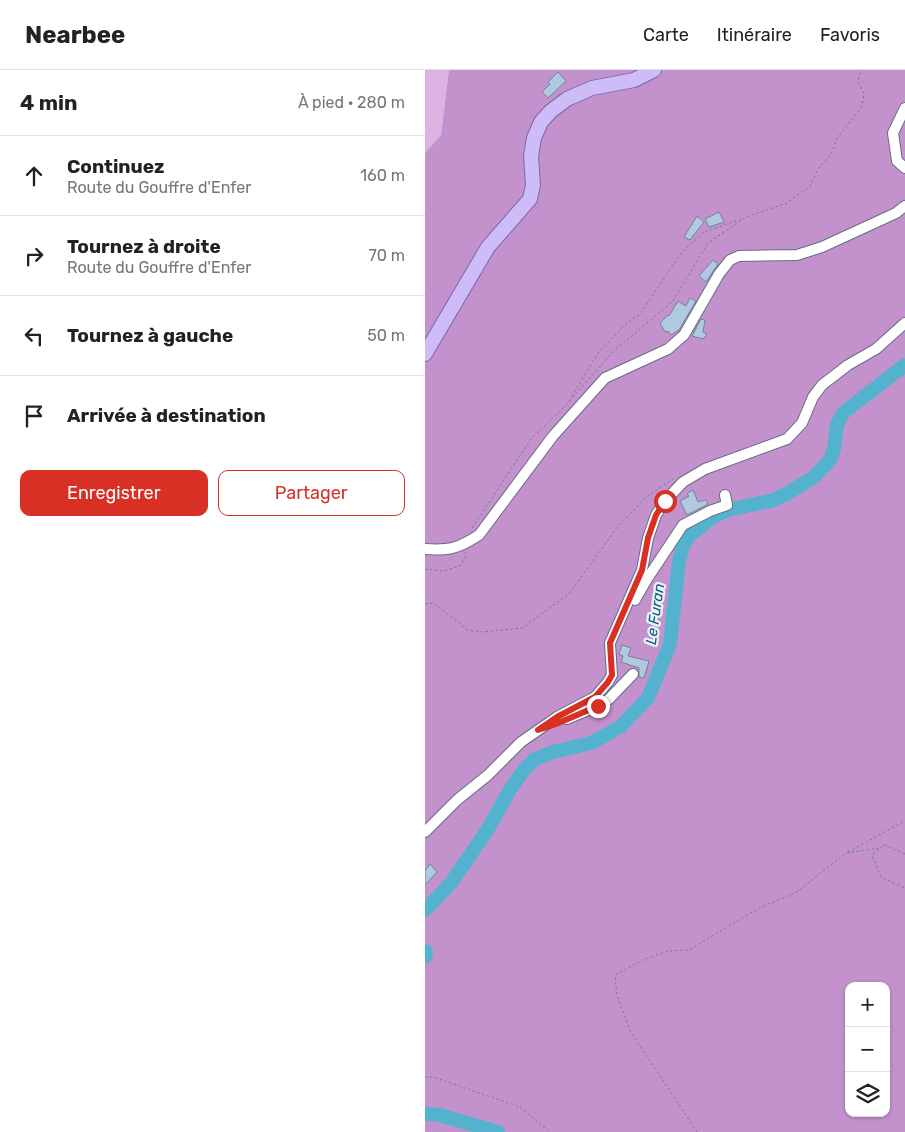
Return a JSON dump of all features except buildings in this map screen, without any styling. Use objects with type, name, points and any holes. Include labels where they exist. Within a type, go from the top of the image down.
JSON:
[{"type":"main road","points":[[425,354],[488,247],[529,200],[533,185],[531,156],[534,138],[541,122],[567,99],[593,88],[634,80],[653,70]]},
{"type":"street","points":[[905,108],[893,133],[897,161],[905,168]]},
{"type":"street","points":[[425,549],[444,551],[463,546],[479,535],[553,436],[605,378],[668,349],[684,336],[719,274],[730,260],[739,256],[797,255],[822,247],[896,213],[905,206]]},
{"type":"street","points":[[878,347],[905,323]]},
{"type":"street","points":[[425,832],[457,800],[488,776],[521,742],[557,717],[595,697],[608,682],[612,675],[610,643],[642,570],[648,538],[656,515],[665,501],[683,482],[705,469],[787,438],[802,424],[813,397],[821,385],[847,365],[878,347],[893,341],[905,330]]},
{"type":"street","points":[[622,616],[631,609],[647,579],[683,525],[710,511],[727,505],[725,495]]},
{"type":"street","points":[[538,730],[598,706],[609,699],[633,674]]},
{"type":"path","points":[[567,404],[598,353],[627,323],[639,314],[682,252],[705,232],[787,203],[810,186],[820,166],[831,155],[837,138],[862,106],[864,94],[858,82],[861,70]]},
{"type":"path","points":[[708,243],[746,217]]},
{"type":"path","points":[[425,604],[433,603],[468,630],[482,632],[522,628],[569,594],[616,529],[635,508],[656,490],[676,477]]},
{"type":"path","points":[[425,569],[443,571],[460,566],[466,556],[463,546]]},
{"type":"path","points":[[697,1132],[631,1032],[617,996],[615,975],[645,959],[669,951],[689,950],[759,908],[797,892],[845,853],[905,821]]},
{"type":"path","points":[[905,854],[884,845],[872,855],[881,877],[905,888]]},
{"type":"path","points":[[845,853],[880,848]]},
{"type":"path","points":[[425,1077],[433,1077],[521,1107],[550,1132]]},
{"type":"shaded area","points":[[425,70],[449,70],[441,135],[425,153]]},
{"type":"shaded area","points":[[449,70],[905,70],[905,1132],[425,1132],[425,153],[441,135]]},
{"type":"waterway","name":"Le Furan","points":[[425,910],[451,883],[488,829],[511,788],[535,759],[553,752],[591,743],[604,736],[621,726],[648,698],[670,644],[679,561],[683,546],[688,537],[711,518],[727,510],[774,500],[814,477],[830,460],[834,448],[837,425],[843,413],[905,365]]},
{"type":"waterway","name":"Le Furan","points":[[425,951],[425,957]]},
{"type":"waterway","name":"Le Furan","points":[[425,1114],[440,1115],[498,1132]]},
{"type":"route","points":[[598,706],[538,730],[557,717],[595,697],[612,675],[610,643],[642,570],[648,538],[656,515],[665,501]]}]
